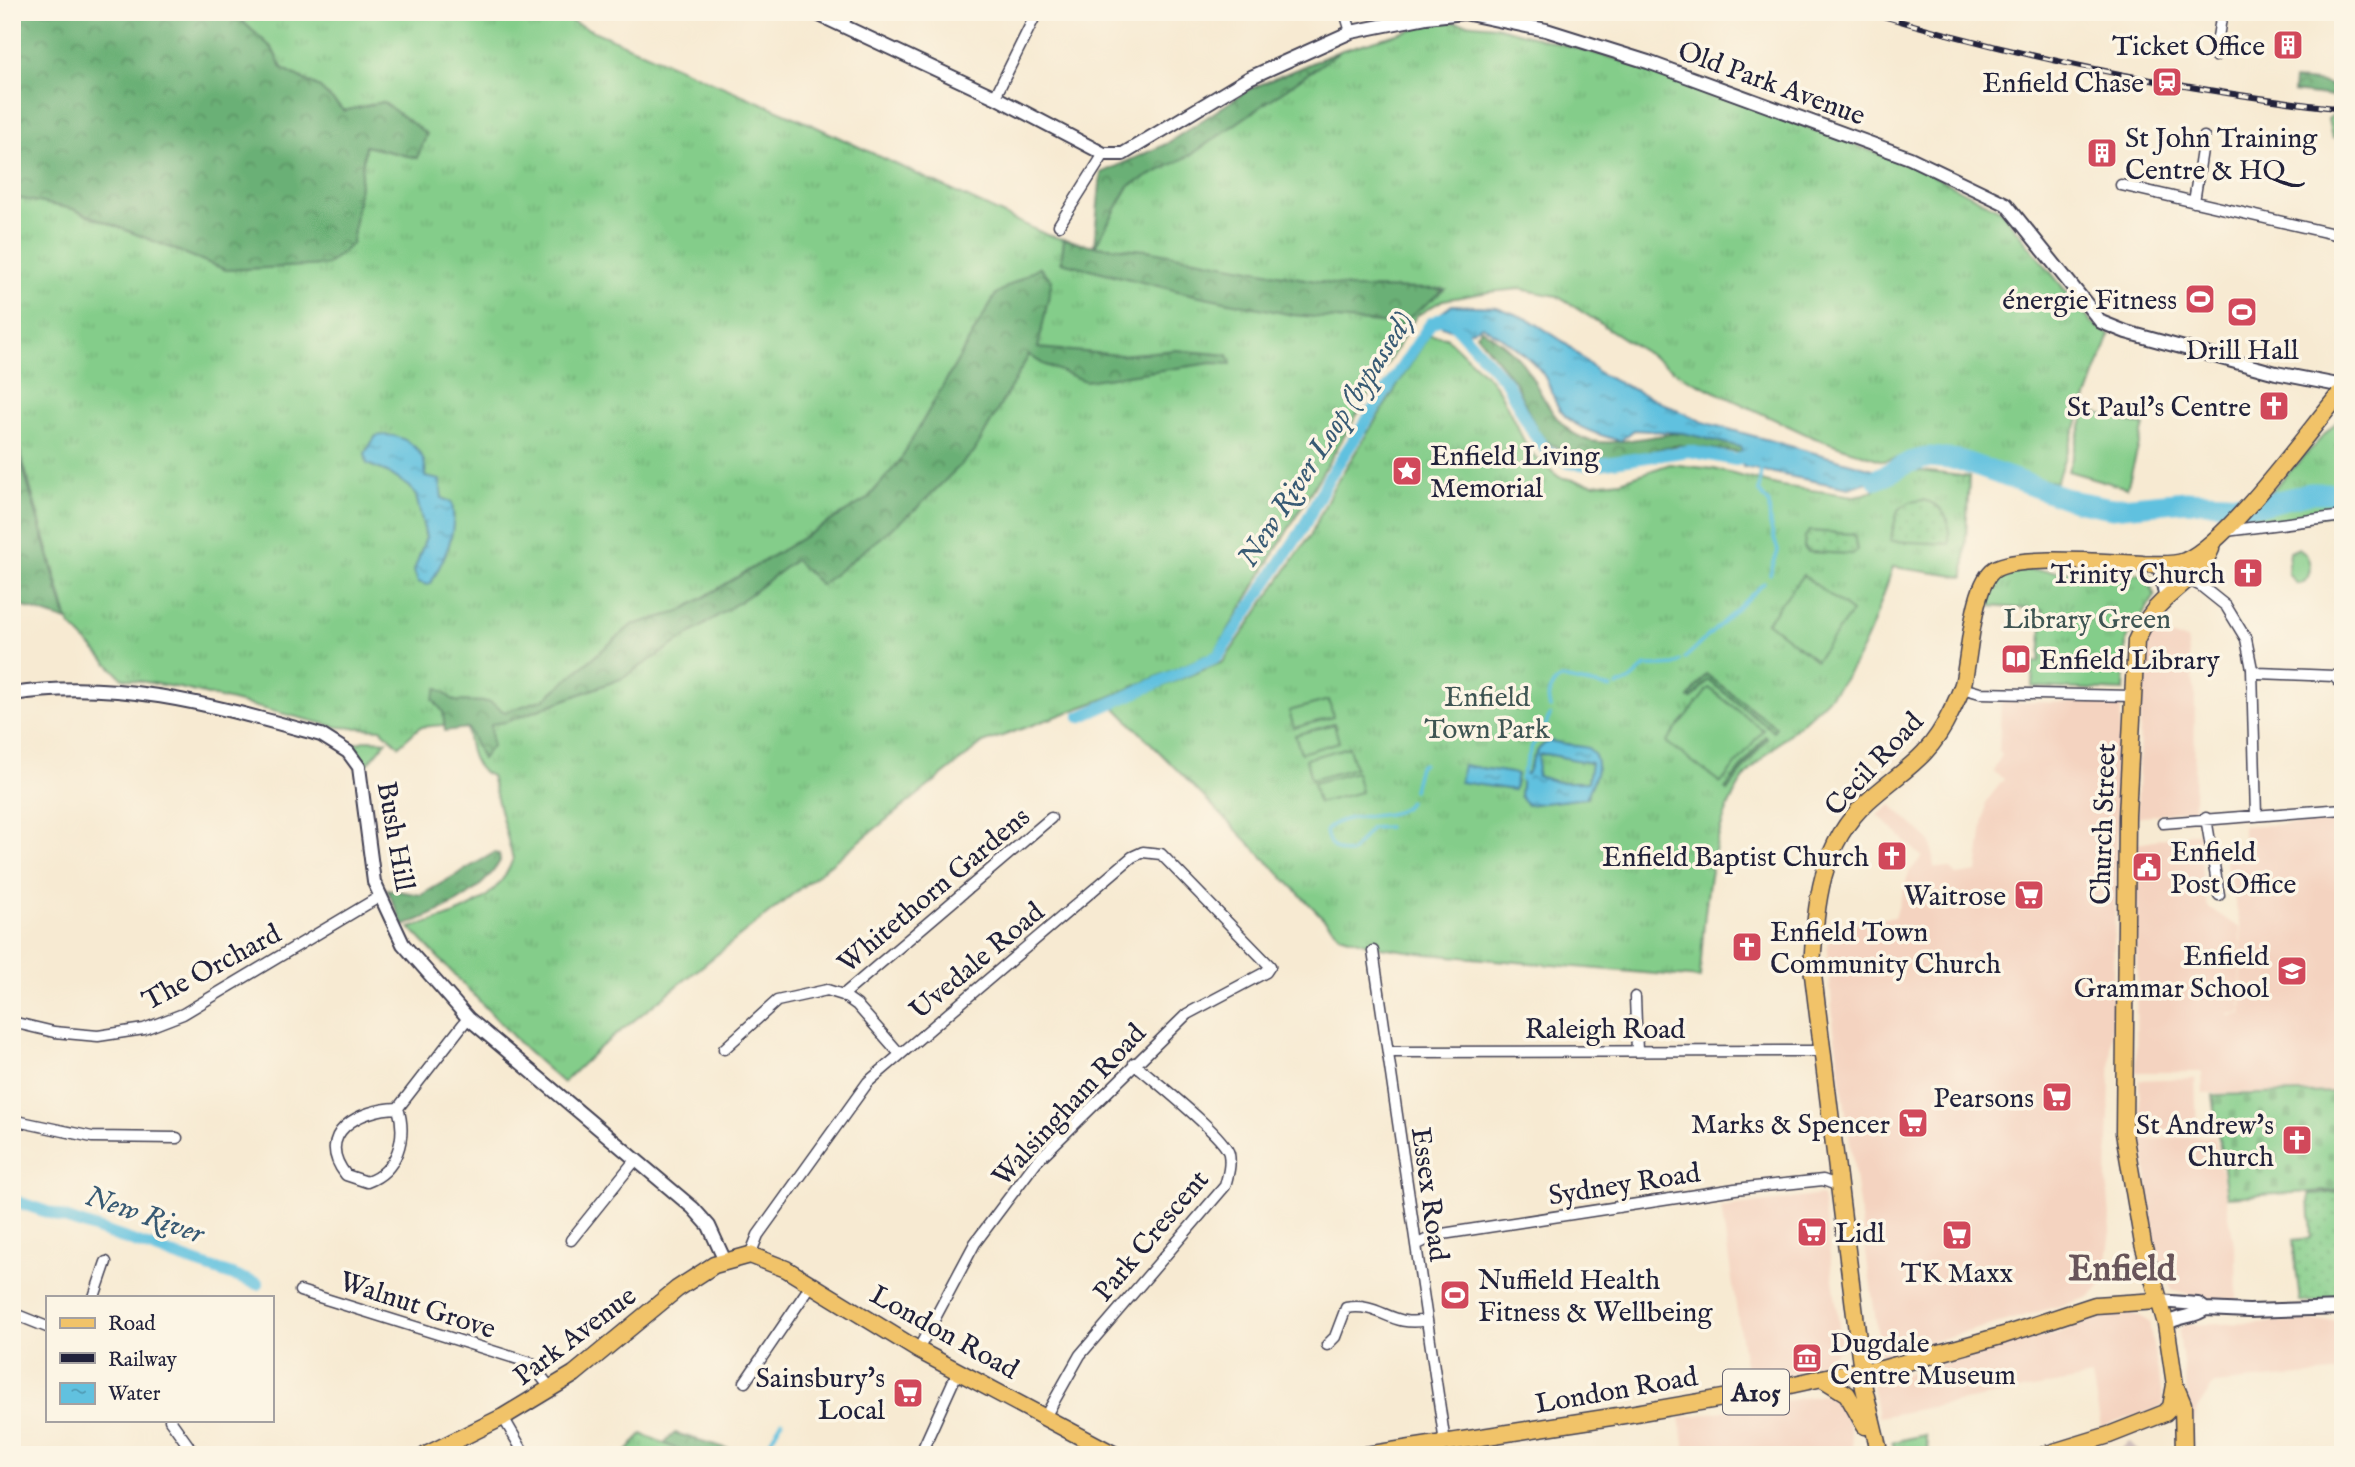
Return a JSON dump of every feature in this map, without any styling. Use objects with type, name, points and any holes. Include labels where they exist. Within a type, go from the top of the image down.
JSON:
[{"type":"main road","points":[[2218,536],[2261,489],[2343,388]]},
{"type":"main road","name":"Cecil Road","points":[[1877,1449],[1862,1371],[1812,967],[1817,898],[1824,870],[1847,825],[1867,801],[1911,768],[1936,739],[1962,688],[1979,598],[1986,578],[1998,568],[2030,562],[2159,564],[2185,561],[2218,536]]},
{"type":"main road","name":"Church Street","points":[[2185,1455],[2182,1436],[2183,1404],[2174,1389],[2166,1324],[2143,1244],[2125,1145],[2127,816],[2136,641],[2142,627],[2209,554],[2218,536]]},
{"type":"main road","name":"Park Avenue","points":[[426,1455],[503,1417],[551,1389],[606,1349],[686,1283],[725,1261],[750,1255]]},
{"type":"main road","name":"London Road","points":[[750,1255],[786,1269],[918,1350],[1115,1455]]},
{"type":"main road","name":"London Road","points":[[1366,1455],[1648,1411],[1882,1369],[2004,1335],[2095,1305],[2158,1301]]},
{"type":"main road","points":[[1823,1379],[1847,1394],[1877,1449]]},
{"type":"main road","points":[[2044,1455],[2121,1432],[2165,1413],[2171,1407],[2174,1389]]},
{"type":"main road","points":[[2165,1413],[2182,1436]]},
{"type":"street","points":[[813,12],[846,18],[1104,154],[1059,225]]},
{"type":"street","points":[[995,97],[1037,12]]},
{"type":"street","points":[[1345,12],[1351,32]]},
{"type":"street","points":[[2215,56],[2222,12]]},
{"type":"street","name":"Old Park Avenue","points":[[1104,154],[1123,155],[1249,78],[1351,32],[1426,17],[1465,13],[1546,30],[1648,62],[1910,158],[2006,204],[2101,322],[2126,332],[2276,373],[2343,388]]},
{"type":"street","points":[[2194,202],[2204,136]]},
{"type":"street","points":[[2121,185],[2343,236]]},
{"type":"street","points":[[2218,536],[2343,516]]},
{"type":"street","points":[[2159,564],[2166,585],[2166,599]]},
{"type":"street","name":"Cecil Road","points":[[2159,564],[2217,597],[2234,615],[2246,639],[2252,669],[2256,816]]},
{"type":"street","points":[[2252,669],[2258,673],[2334,677],[2343,686]]},
{"type":"street","name":"Bush Hill","points":[[12,694],[73,688],[142,691],[216,706],[330,739],[354,759],[363,776],[374,882],[403,944],[468,1018],[701,1217],[715,1238],[725,1261]]},
{"type":"street","points":[[1962,688],[1980,692],[2133,696]]},
{"type":"street","points":[[2163,823],[2343,809]]},
{"type":"street","name":"Whitethorn Gardens","points":[[900,1054],[857,1005],[843,995],[1051,818]]},
{"type":"street","points":[[2206,818],[2218,895]]},
{"type":"street","name":"Uvedale Road","points":[[750,1255],[758,1235],[859,1092],[900,1054],[1132,858],[1143,852],[1161,854],[1270,966]]},
{"type":"street","name":"The Orchard","points":[[12,1022],[54,1032],[98,1036],[144,1029],[183,1014],[379,897]]},
{"type":"street","name":"Essex Road","points":[[1373,951],[1445,1443]]},
{"type":"street","name":"Walsingham Road","points":[[918,1350],[975,1243],[1036,1162],[1134,1063],[1187,1014],[1266,972],[1270,966]]},
{"type":"street","points":[[723,1049],[777,1001],[827,990],[843,995]]},
{"type":"street","points":[[1635,997],[1637,1051]]},
{"type":"street","points":[[398,1108],[402,1132],[394,1160],[386,1171],[367,1182],[346,1175],[334,1156],[336,1140],[342,1130],[362,1114],[398,1108],[468,1018]]},
{"type":"street","name":"Raleigh Road","points":[[1388,1052],[1823,1051]]},
{"type":"street","name":"Park Crescent","points":[[1045,1417],[1080,1355],[1225,1186],[1230,1169],[1229,1151],[1207,1126],[1134,1063]]},
{"type":"street","points":[[12,1120],[92,1137],[177,1138]]},
{"type":"street","points":[[572,1240],[636,1159]]},
{"type":"street","name":"Sydney Road","points":[[1418,1244],[1436,1235],[1729,1190],[1823,1180],[1839,1186]]},
{"type":"street","points":[[94,1296],[106,1262]]},
{"type":"street","points":[[745,1381],[811,1285]]},
{"type":"street","name":"Walnut Grove","points":[[300,1291],[531,1363],[551,1389]]},
{"type":"street","points":[[2158,1301],[2198,1304],[2205,1309],[2249,1311],[2343,1308]]},
{"type":"street","points":[[1327,1345],[1335,1337],[1346,1308],[1363,1305],[1409,1324],[1427,1320]]},
{"type":"street","points":[[2166,1324],[2179,1316],[2199,1314],[2205,1309]]},
{"type":"street","points":[[12,1314],[46,1326]]},
{"type":"street","points":[[920,1455],[958,1371]]},
{"type":"street","points":[[503,1417],[525,1455]]},
{"type":"street","points":[[175,1422],[195,1455]]},
{"type":"shaded area","points":[[2163,635],[2187,639],[2195,694],[2194,809],[2137,817],[2143,640]]},
{"type":"shaded area","points":[[2001,702],[2121,703],[2107,1180],[2111,1231],[2104,1282],[2091,1297],[1881,1356],[1834,1031],[1826,927],[1895,917],[1909,872],[1922,857],[1878,815],[1891,805],[1931,842],[1934,867],[1951,869],[1957,875],[1977,872],[1986,802],[2004,779],[1993,772],[2002,754],[1999,752]]},
{"type":"shaded area","points":[[2343,822],[2343,1091],[2203,1093],[2202,1072],[2136,1072],[2138,843],[2199,832],[2203,884],[2208,907],[2240,928],[2241,1013],[2228,1016],[2242,1014],[2241,928],[2225,859],[2245,853],[2242,826]]},
{"type":"shaded area","points":[[2195,1078],[2197,1128],[2141,1130],[2139,1080]]},
{"type":"shaded area","points":[[2215,1136],[2236,1256],[2237,1301],[2204,1300],[2172,1290],[2156,1254],[2143,1140]]},
{"type":"shaded area","points":[[1822,1195],[1841,1340],[1837,1351],[1807,1373],[1748,1384],[1721,1208]]},
{"type":"shaded area","points":[[2106,1314],[2140,1316],[2149,1322],[2164,1406],[2101,1427],[2092,1377],[1878,1417],[1872,1384],[2027,1339],[2051,1336]]},
{"type":"shaded area","points":[[2343,1320],[2343,1372],[2214,1384],[2197,1409],[2192,1432],[2179,1331],[2184,1325]]},
{"type":"shaded area","points":[[1822,1395],[1833,1398],[1848,1419],[1853,1446],[1845,1455],[1686,1455],[1680,1418]]},
{"type":"shaded area","points":[[2129,1441],[2143,1455],[2115,1455]]},
{"type":"green space","points":[[12,12],[241,12],[243,22],[272,48],[282,68],[320,88],[344,111],[383,102],[427,134],[417,158],[365,146],[352,244],[327,265],[226,270],[73,209],[12,197]]},
{"type":"green space","points":[[241,12],[549,12],[808,123],[1047,235],[1094,247],[1129,186],[1250,89],[1342,50],[1442,21],[1495,26],[1646,67],[1922,170],[2000,210],[2091,322],[2110,335],[2056,482],[2040,480],[1958,451],[1933,450],[1883,461],[1812,437],[1686,378],[1557,296],[1519,289],[1443,300],[1416,316],[1215,652],[1107,698],[983,743],[598,1049],[563,1083],[526,1050],[410,928],[457,913],[484,898],[496,888],[513,859],[491,776],[484,773],[475,761],[466,723],[420,727],[399,746],[381,729],[337,727],[180,688],[122,678],[69,624],[20,451],[12,434],[12,174],[352,244],[365,146],[417,158],[383,102],[344,111],[320,88],[282,68],[272,48],[243,22]]},
{"type":"green space","points":[[1342,50],[1191,155],[1129,186],[1095,246],[1147,250],[1354,288],[1445,289],[1400,325],[1293,315],[1190,294],[1061,262],[1064,239],[1094,246],[1101,173],[1166,144],[1250,89]]},
{"type":"green space","points":[[2294,80],[2330,85],[2340,92],[2343,98],[2293,92]]},
{"type":"green space","points":[[2333,115],[2343,116],[2343,140],[2332,138],[2328,119]]},
{"type":"green space","points":[[1039,267],[1052,280],[1038,348],[1120,355],[1176,350],[1228,355],[1231,364],[1212,363],[1085,381],[1043,364],[1029,355],[974,452],[917,508],[821,585],[795,560],[748,596],[623,678],[506,722],[491,724],[492,746],[482,759],[468,728],[445,731],[443,712],[433,699],[437,688],[455,701],[490,702],[505,712],[544,699],[632,625],[679,612],[867,499],[899,462],[996,294]]},
{"type":"green space","points":[[1481,329],[1517,357],[1563,425],[1582,438],[1605,442],[1691,433],[1742,447],[1744,453],[1678,445],[1612,460],[1576,457],[1550,444],[1538,432],[1514,381],[1476,334]]},
{"type":"green space","name":"Enfield Town Park","points":[[1429,335],[1446,337],[1488,377],[1500,392],[1530,453],[1559,477],[1593,484],[1621,481],[1670,464],[1713,469],[1781,486],[1854,496],[1865,494],[1913,470],[1969,477],[1964,577],[1893,567],[1868,637],[1847,675],[1824,702],[1757,764],[1733,796],[1710,873],[1700,978],[1427,954],[1374,946],[1340,935],[1114,706],[1223,662],[1311,534],[1333,488]]},
{"type":"green space","points":[[2086,410],[2144,426],[2127,488],[2068,471]]},
{"type":"green space","points":[[2343,415],[2343,513],[2238,526]]},
{"type":"green space","points":[[12,438],[19,453],[67,621],[12,603]]},
{"type":"green space","points":[[1923,500],[1942,510],[1948,522],[1949,544],[1890,541],[1898,510],[1910,502]]},
{"type":"green space","points":[[1809,531],[1854,534],[1857,550],[1853,554],[1808,552],[1804,548],[1805,537]]},
{"type":"green space","points":[[2299,548],[2307,556],[2310,566],[2308,576],[2301,584],[2296,583],[2288,573],[2290,552]]},
{"type":"green space","name":"Library Green","points":[[2014,570],[2148,574],[2155,581],[2151,587],[2155,596],[2126,640],[2124,691],[2032,687],[2033,663],[2040,661],[2043,610],[1990,606],[1992,593],[1999,579]]},
{"type":"green space","points":[[1803,575],[1852,612],[1816,660],[1767,622]]},
{"type":"green space","points":[[1706,674],[1776,727],[1773,731],[1708,680],[1692,699],[1689,698]]},
{"type":"green space","points":[[1709,688],[1763,730],[1721,783],[1666,742]]},
{"type":"green space","points":[[1329,700],[1333,717],[1294,728],[1289,711]]},
{"type":"green space","points":[[1334,724],[1339,742],[1301,753],[1295,735]]},
{"type":"green space","points":[[1765,736],[1767,738],[1727,791],[1725,789]]},
{"type":"green space","points":[[367,740],[387,741],[367,765],[354,744]]},
{"type":"green space","points":[[1349,747],[1355,768],[1311,780],[1306,759]]},
{"type":"green space","points":[[1356,772],[1361,792],[1318,803],[1313,783]]},
{"type":"green space","points":[[494,853],[499,854],[500,861],[482,884],[445,909],[404,926],[387,889],[421,895]]},
{"type":"green space","points":[[2343,1092],[2343,1190],[2227,1197],[2213,1095]]},
{"type":"green space","points":[[2343,1192],[2343,1300],[2300,1302],[2293,1240],[2311,1238],[2309,1194]]},
{"type":"green space","points":[[675,1433],[749,1455],[687,1455],[664,1443]]},
{"type":"green space","points":[[642,1434],[687,1453],[624,1455]]},
{"type":"green space","points":[[1925,1435],[1929,1455],[1897,1455],[1892,1442]]},
{"type":"water","points":[[1452,305],[1497,307],[1530,320],[1564,342],[1600,374],[1703,422],[1873,469],[1877,479],[1849,488],[1743,467],[1741,447],[1684,433],[1634,430],[1620,441],[1593,432],[1567,418],[1556,403],[1542,373],[1505,340],[1482,326],[1469,331],[1457,331],[1432,320]]},
{"type":"water","points":[[376,436],[395,436],[412,444],[423,458],[425,477],[440,480],[442,498],[452,503],[452,535],[431,583],[427,585],[418,582],[414,571],[426,537],[416,496],[410,487],[387,472],[367,464],[365,453]]},
{"type":"water","points":[[1550,741],[1588,748],[1593,753],[1596,772],[1586,798],[1527,805],[1520,796],[1522,773],[1527,774],[1535,754]],"holes":[[[1539,755],[1591,763],[1588,782],[1558,782],[1537,776]]]},
{"type":"water","points":[[1463,765],[1517,774],[1514,790],[1460,782]]},
{"type":"waterway","name":"New River Loop (bypassed)","points":[[1080,717],[1218,656],[1302,530],[1328,479],[1431,323],[1450,315]]},
{"type":"waterway","name":"New River","points":[[1449,319],[1506,382],[1533,433],[1547,451],[1569,463],[1592,465],[1689,451],[1736,460],[1759,453]]},
{"type":"waterway","name":"New River Loop (bypassed)","points":[[1877,479],[1910,462],[1930,457],[1959,460],[2075,501],[2112,508],[2186,501],[2262,505],[2310,493],[2343,493]]},
{"type":"waterway","points":[[1761,468],[1759,491],[1769,504],[1770,525],[1778,551],[1770,574]]},
{"type":"waterway","points":[[1685,658],[1764,583]]},
{"type":"waterway","points":[[1660,666],[1675,665],[1680,661]]},
{"type":"waterway","points":[[1617,686],[1629,681],[1646,666],[1658,666]]},
{"type":"waterway","points":[[1550,708],[1550,691],[1562,678],[1611,688]]},
{"type":"waterway","points":[[1543,731],[1550,715]]},
{"type":"waterway","points":[[1521,779],[1532,746],[1540,736]]},
{"type":"waterway","points":[[1413,790],[1419,766],[1423,764]]},
{"type":"waterway","points":[[1388,827],[1371,828],[1351,853],[1341,852],[1333,847],[1326,830],[1346,819],[1393,813],[1409,802]]},
{"type":"waterway","name":"New River","points":[[12,1200],[258,1284]]},
{"type":"waterway","points":[[762,1455],[782,1421]]},
{"type":"railway","points":[[1869,12],[1986,44],[2104,71],[2343,109]]},
{"type":"place","name":"Ticket Office","points":[[2288,45]]},
{"type":"place","name":"Enfield Chase","points":[[2167,82]]},
{"type":"place","name":"St John Training Centre & HQ","points":[[2102,153]]},
{"type":"place","name":"énergie Fitness","points":[[2200,299]]},
{"type":"place","name":"Drill Hall","points":[[2242,312]]},
{"type":"place","name":"St Paul's Centre","points":[[2274,406]]},
{"type":"place","name":"Enfield Living Memorial","points":[[1407,471]]},
{"type":"place","name":"Trinity Church","points":[[2248,573]]},
{"type":"place","name":"Enfield Library","points":[[2016,659]]},
{"type":"place","name":"Enfield Baptist Church","points":[[1892,856]]},
{"type":"place","name":"Enfield Post Office","points":[[2147,867]]},
{"type":"place","name":"Waitrose","points":[[2029,895]]},
{"type":"place","name":"Enfield Town Community Church","points":[[1747,947]]},
{"type":"place","name":"Enfield Grammar School","points":[[2292,971]]},
{"type":"place","name":"Pearsons","points":[[2057,1097]]},
{"type":"place","name":"Marks & Spencer","points":[[1913,1123]]},
{"type":"place","name":"St Andrew's Church","points":[[2297,1140]]},
{"type":"place","name":"Lidl","points":[[1812,1232]]},
{"type":"place","name":"TK Maxx","points":[[1957,1235]]},
{"type":"place","name":"Nuffield Health Fitness & Wellbeing","points":[[1455,1295]]},
{"type":"place","name":"Dugdale Centre Museum","points":[[1807,1358]]},
{"type":"place","name":"Sainsbury's Local","points":[[908,1393]]},
{"type":"district","name":"Enfield","points":[[2122,1268]]}]
